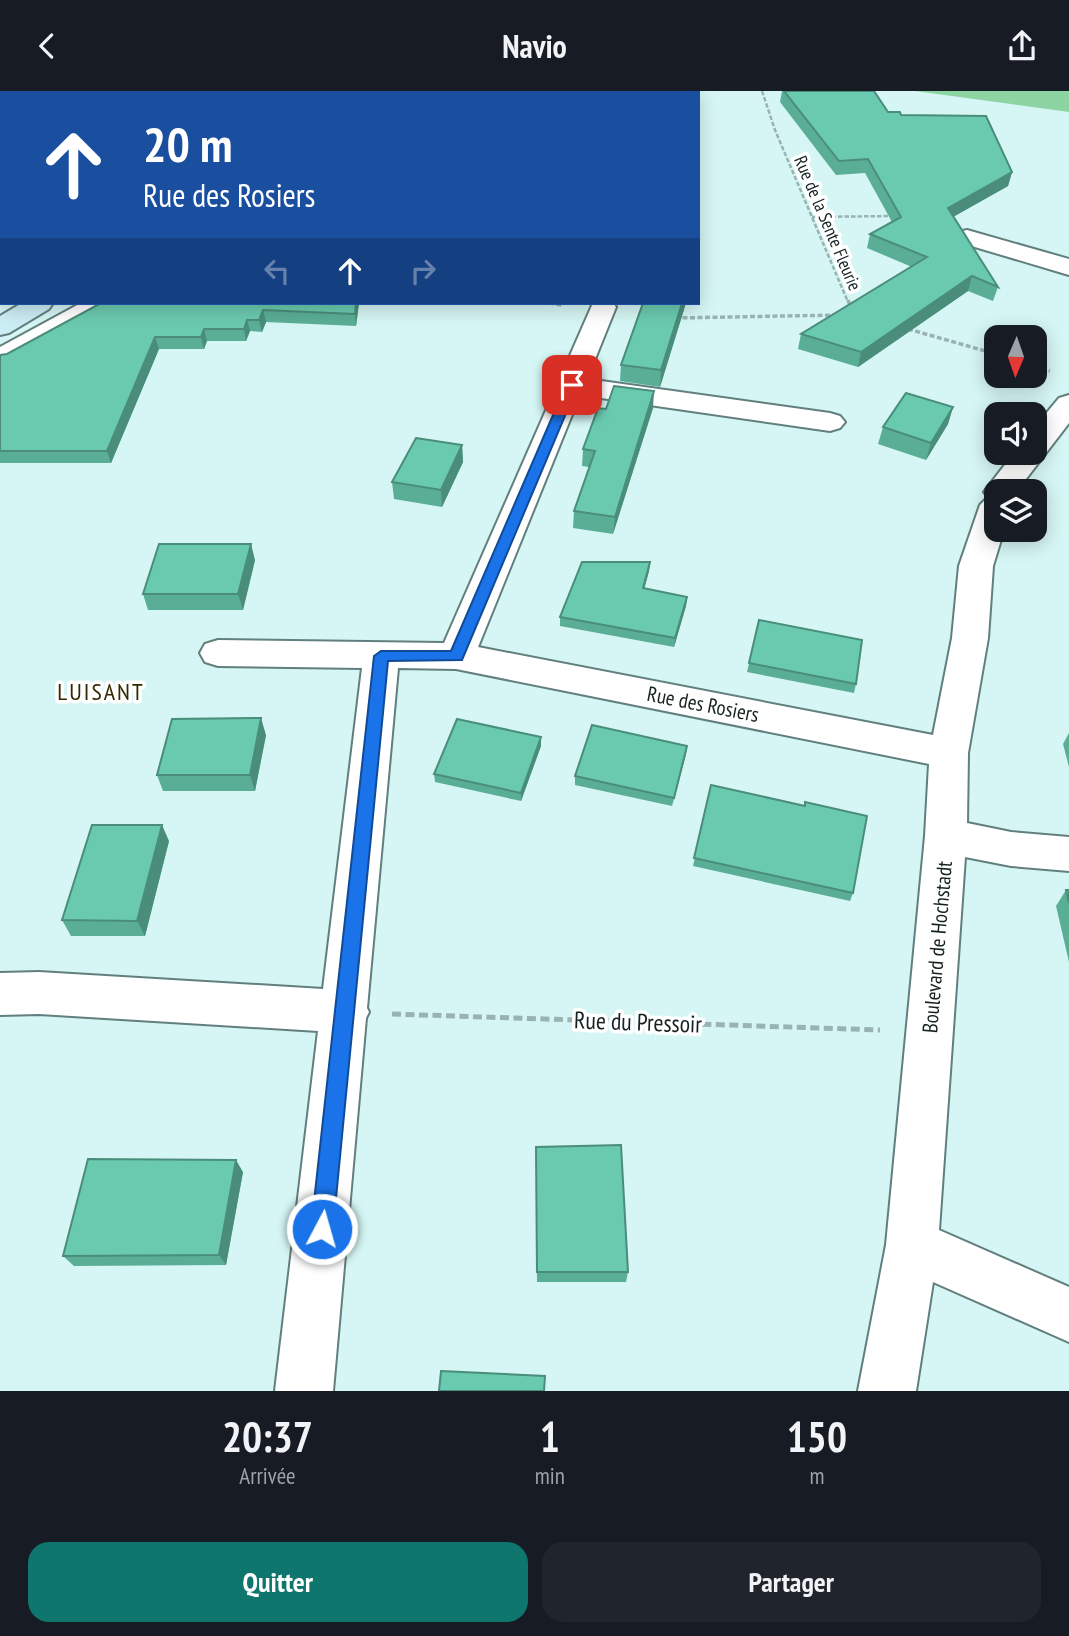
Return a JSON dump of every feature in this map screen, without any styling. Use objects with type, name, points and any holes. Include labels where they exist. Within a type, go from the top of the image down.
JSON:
[{"type":"main road","points":[[0,327],[37,305]]},
{"type":"street","points":[[967,237],[1069,267]]},
{"type":"street","points":[[0,358],[96,305]]},
{"type":"street","points":[[456,656],[572,385],[602,308]]},
{"type":"street","points":[[572,385],[830,422]]},
{"type":"street","points":[[1047,432],[1069,404]]},
{"type":"street","points":[[1010,479],[1021,465]]},
{"type":"street","name":"Boulevard de Hochstadt","points":[[887,1391],[912,1245],[946,836],[949,753],[970,638],[976,566],[984,542]]},
{"type":"street","name":"Rue des Rosiers","points":[[218,653],[456,656],[949,753]]},
{"type":"street","points":[[304,1391],[346,1012],[381,656]]},
{"type":"street","points":[[946,836],[1011,849],[1069,854]]},
{"type":"street","points":[[0,994],[39,993],[346,1012]]},
{"type":"street","points":[[912,1245],[1069,1315]]},
{"type":"path","name":"Rue de la Sente Fleurie","points":[[762,91],[853,314]]},
{"type":"path","points":[[812,218],[896,216]]},
{"type":"path","name":"Rue de la Sente Fleurie","points":[[570,305],[657,318],[841,315]]},
{"type":"path","points":[[907,329],[984,351]]},
{"type":"path","name":"Rue du Pressoir","points":[[346,1012],[930,1031]]},
{"type":"green space","points":[[915,91],[1069,91],[1069,112]]},
{"type":"building","points":[[784,91],[874,91],[888,112],[900,112],[901,115],[986,116],[1012,172],[948,208],[998,287],[972,276],[861,352],[801,334],[927,257],[870,234],[901,217],[868,159],[839,161]]},
{"type":"building","points":[[97,305],[356,305],[355,314],[263,310],[259,320],[247,320],[244,329],[204,329],[201,337],[155,337],[107,451],[0,451],[0,355],[7,354]]},
{"type":"building","points":[[642,305],[681,305],[661,370],[621,365]]},
{"type":"building","points":[[614,386],[654,391],[615,517],[574,511],[595,451],[583,449],[598,408],[606,409]]},
{"type":"building","points":[[906,393],[953,407],[931,443],[883,427]]},
{"type":"building","points":[[416,438],[462,445],[441,490],[392,482]]},
{"type":"building","points":[[159,544],[251,544],[238,594],[143,594]]},
{"type":"building","points":[[582,562],[650,562],[643,588],[687,597],[675,638],[560,617]]},
{"type":"building","points":[[759,620],[862,640],[856,684],[749,663]]},
{"type":"building","points":[[261,718],[250,775],[157,775],[172,719]]},
{"type":"building","points":[[457,719],[541,737],[521,793],[434,774]]},
{"type":"building","points":[[592,725],[687,746],[674,798],[575,776]]},
{"type":"building","points":[[711,785],[805,806],[805,802],[867,816],[853,893],[694,858]]},
{"type":"building","points":[[92,825],[162,825],[137,921],[62,920]]},
{"type":"building","points":[[621,1145],[628,1272],[537,1272],[536,1147]]},
{"type":"building","points":[[88,1159],[236,1160],[219,1255],[63,1256]]},
{"type":"building","points":[[441,1371],[545,1376],[544,1391],[439,1391]]},
{"type":"district","name":"LUISANT","points":[[101,691]]},
{"type":"route","points":[[322,1229],[381,656],[456,656],[572,385]]}]
